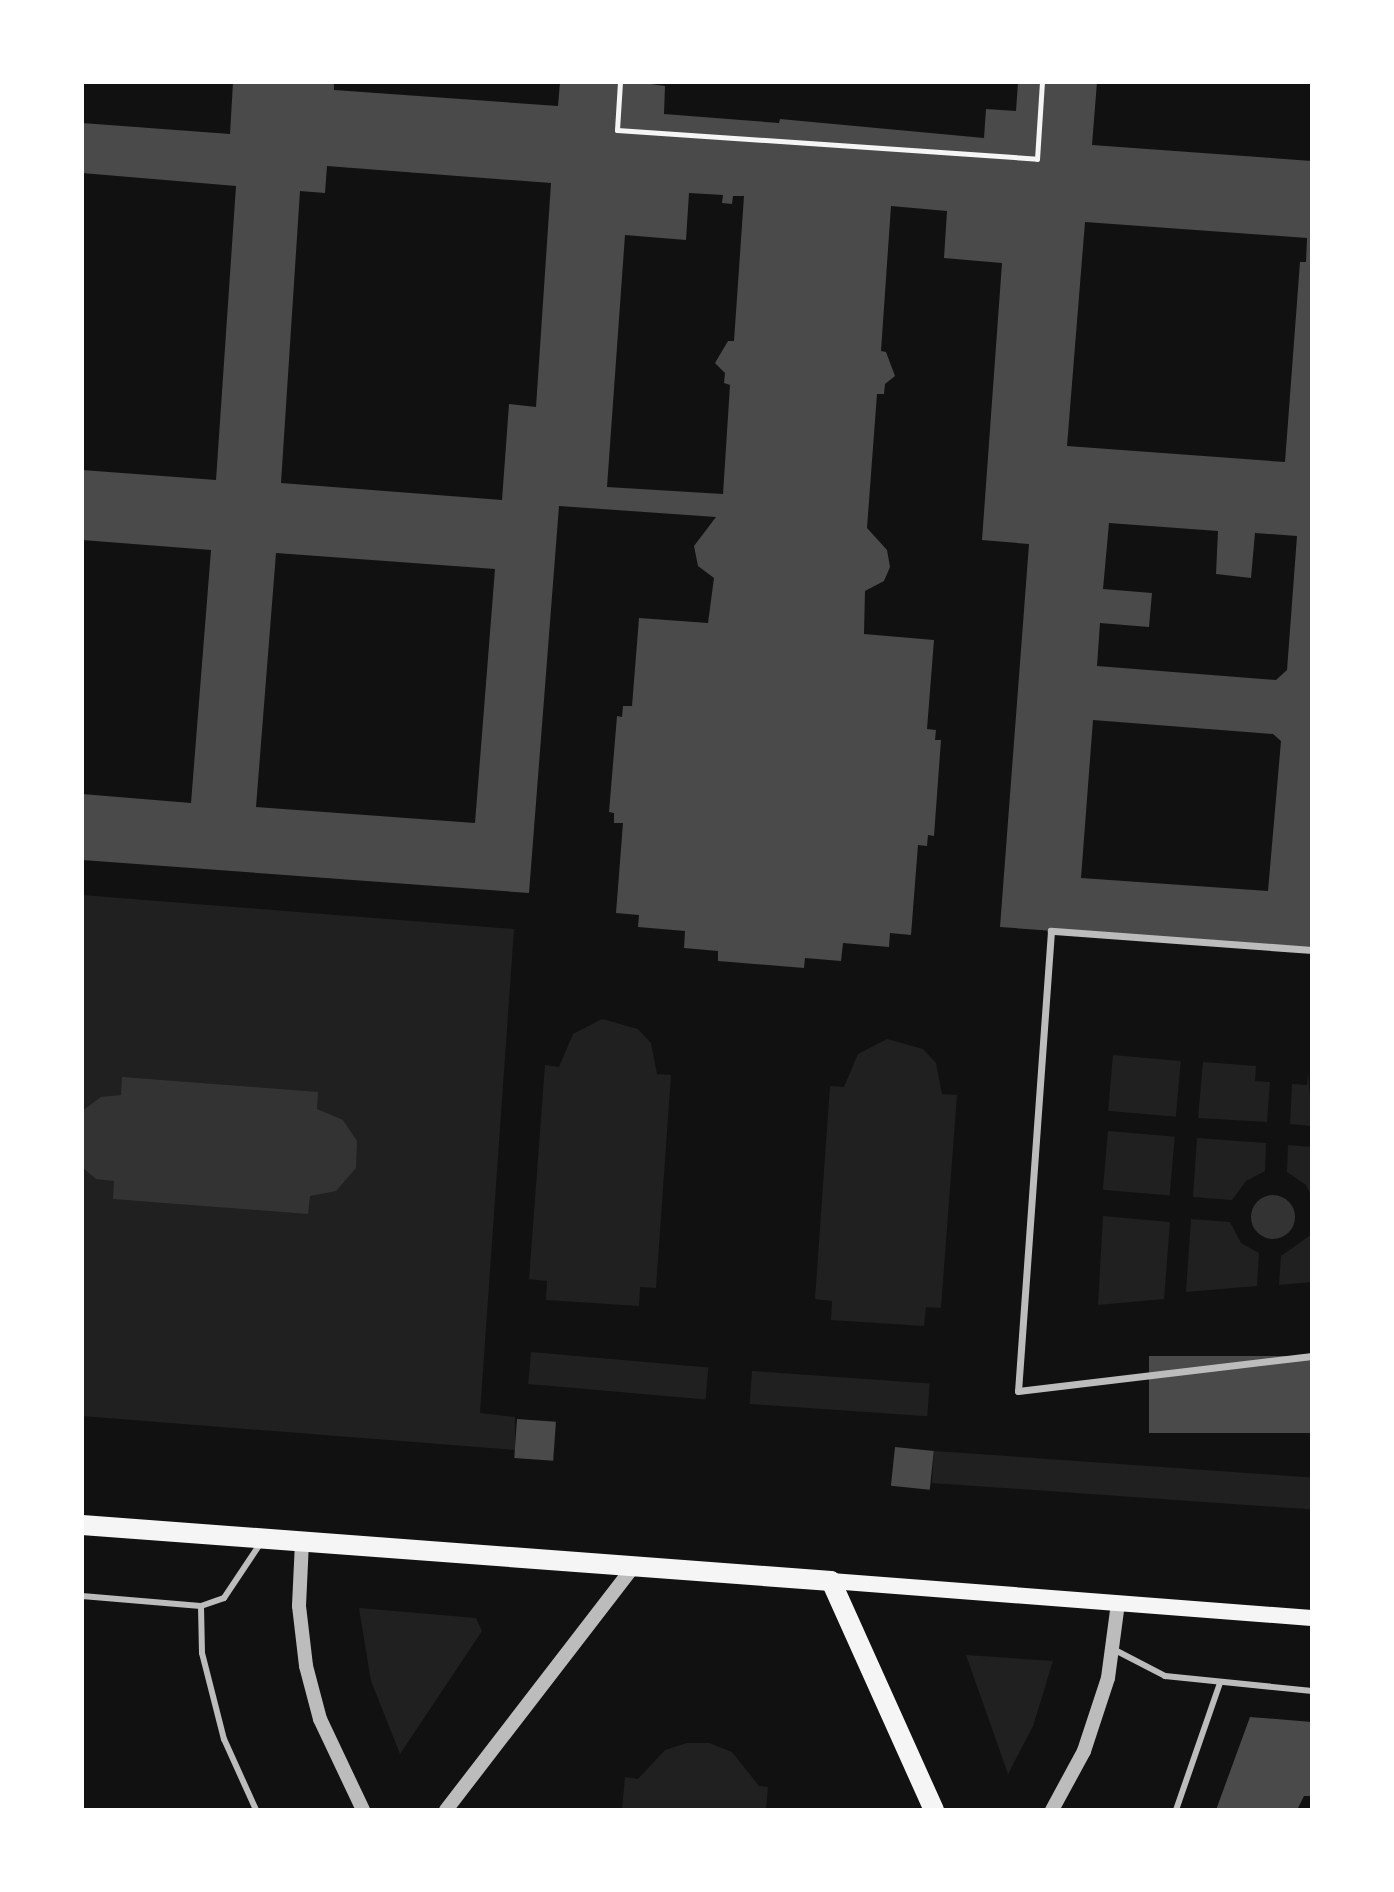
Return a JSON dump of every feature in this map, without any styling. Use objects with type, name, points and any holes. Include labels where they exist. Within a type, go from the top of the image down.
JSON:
[{"type":"main road","points":[[82,1525],[1312,1618]]},
{"type":"main road","points":[[831,1581],[934,1810]]},
{"type":"street","points":[[1312,950],[1051,931],[1018,1391],[1312,1356]]},
{"type":"street","points":[[302,1542],[299,1606],[306,1666],[320,1719],[363,1810]]},
{"type":"street","points":[[446,1810],[634,1566]]},
{"type":"street","points":[[1052,1810],[1084,1751],[1113,1649],[1118,1603]]},
{"type":"lane","points":[[82,1596],[201,1606],[224,1598],[264,1539]]},
{"type":"lane","points":[[201,1606],[202,1653],[224,1739],[256,1810]]},
{"type":"lane","points":[[1113,1649],[1165,1676],[1312,1691]]},
{"type":"lane","points":[[1176,1810],[1220,1683]]},
{"type":"path","points":[[620,82],[617,130],[1037,159],[1042,82]]},
{"type":"shaded area","points":[[82,895],[514,929],[480,1413],[515,1417],[515,1450],[82,1416]]},
{"type":"shaded area","points":[[602,1019],[638,1029],[651,1043],[657,1074],[671,1075],[656,1288],[640,1287],[639,1306],[546,1300],[547,1281],[529,1279],[545,1065],[559,1067],[573,1034]]},
{"type":"shaded area","points":[[887,1039],[923,1049],[936,1063],[942,1094],[957,1095],[941,1308],[926,1307],[924,1326],[831,1320],[832,1301],[815,1299],[830,1086],[844,1087],[858,1054]]},
{"type":"shaded area","points":[[1113,1055],[1181,1061],[1176,1117],[1108,1111]]},
{"type":"shaded area","points":[[1203,1062],[1256,1066],[1255,1081],[1270,1082],[1267,1122],[1198,1118]]},
{"type":"shaded area","points":[[1308,1071],[1312,1126],[1290,1124],[1292,1084],[1307,1085]]},
{"type":"shaded area","points":[[122,1077],[318,1092],[317,1109],[343,1120],[357,1141],[356,1168],[336,1191],[310,1196],[308,1214],[113,1199],[114,1181],[96,1179],[82,1167],[82,1111],[101,1097],[121,1095]]},
{"type":"shaded area","points":[[1108,1131],[1175,1137],[1170,1196],[1103,1190]]},
{"type":"shaded area","points":[[1197,1138],[1266,1143],[1265,1171],[1246,1181],[1232,1200],[1193,1197]]},
{"type":"shaded area","points":[[1288,1145],[1312,1147],[1312,1198],[1306,1185],[1287,1172]]},
{"type":"shaded area","points":[[1273,1195],[1289,1201],[1295,1217],[1289,1233],[1273,1239],[1257,1233],[1251,1217],[1257,1201]]},
{"type":"shaded area","points":[[1103,1216],[1170,1222],[1164,1299],[1098,1305]]},
{"type":"shaded area","points":[[1191,1219],[1230,1222],[1241,1243],[1259,1253],[1257,1286],[1186,1292]]},
{"type":"shaded area","points":[[1312,1234],[1312,1282],[1279,1285],[1281,1256]]},
{"type":"shaded area","points":[[531,1352],[708,1368],[706,1399],[528,1384]]},
{"type":"shaded area","points":[[752,1371],[930,1383],[927,1416],[750,1404]]},
{"type":"shaded area","points":[[934,1451],[1312,1477],[1310,1509],[932,1483]]},
{"type":"shaded area","points":[[359,1608],[476,1618],[482,1631],[400,1754],[371,1681]]},
{"type":"shaded area","points":[[966,1655],[1053,1661],[1033,1726],[1008,1774]]},
{"type":"shaded area","points":[[687,1743],[709,1743],[732,1752],[759,1786],[768,1787],[766,1810],[622,1810],[625,1777],[638,1779],[665,1750]]},
{"type":"building","points":[[233,82],[334,82],[334,90],[558,106],[560,82],[637,82],[665,86],[664,114],[779,123],[780,119],[984,138],[986,109],[1016,111],[1018,82],[1097,82],[1092,145],[1312,161],[1312,950],[1000,927],[1029,544],[982,540],[1002,263],[944,258],[947,211],[891,206],[881,351],[886,352],[895,376],[885,384],[884,394],[877,394],[867,528],[887,550],[890,567],[884,581],[865,591],[864,634],[934,640],[927,729],[936,730],[935,740],[941,740],[934,836],[928,835],[927,846],[918,845],[911,935],[890,933],[889,947],[843,943],[841,961],[805,958],[804,968],[718,961],[718,951],[684,948],[685,931],[638,927],[639,915],[616,913],[623,823],[614,823],[614,813],[609,812],[617,716],[622,717],[623,706],[632,706],[639,618],[708,623],[714,578],[698,566],[694,546],[716,517],[559,506],[529,893],[82,860],[82,794],[191,803],[211,550],[82,540],[82,470],[216,480],[236,186],[82,173],[82,123],[230,134]],"holes":[[[327,166],[551,183],[536,407],[509,404],[502,500],[281,483],[300,191],[325,193]],[[689,193],[723,195],[722,203],[732,204],[733,196],[744,196],[734,341],[728,341],[715,363],[725,373],[724,383],[730,385],[723,494],[607,487],[625,235],[686,240]],[[1085,222],[1307,238],[1306,262],[1300,262],[1285,462],[1067,446]],[[1109,523],[1218,531],[1216,574],[1251,578],[1255,533],[1297,536],[1287,670],[1276,680],[1097,666],[1100,623],[1149,627],[1152,593],[1103,589]],[[276,553],[495,569],[475,823],[256,807]],[[1093,720],[1273,734],[1281,741],[1268,891],[1081,878]]]},
{"type":"building","points":[[1149,1356],[1312,1356],[1312,1433],[1149,1433]]},
{"type":"building","points":[[517,1419],[556,1422],[553,1461],[514,1458]]},
{"type":"building","points":[[895,1447],[934,1451],[930,1490],[891,1486]]},
{"type":"building","points":[[1250,1717],[1312,1722],[1312,1796],[1304,1796],[1297,1810],[1216,1810]]}]
